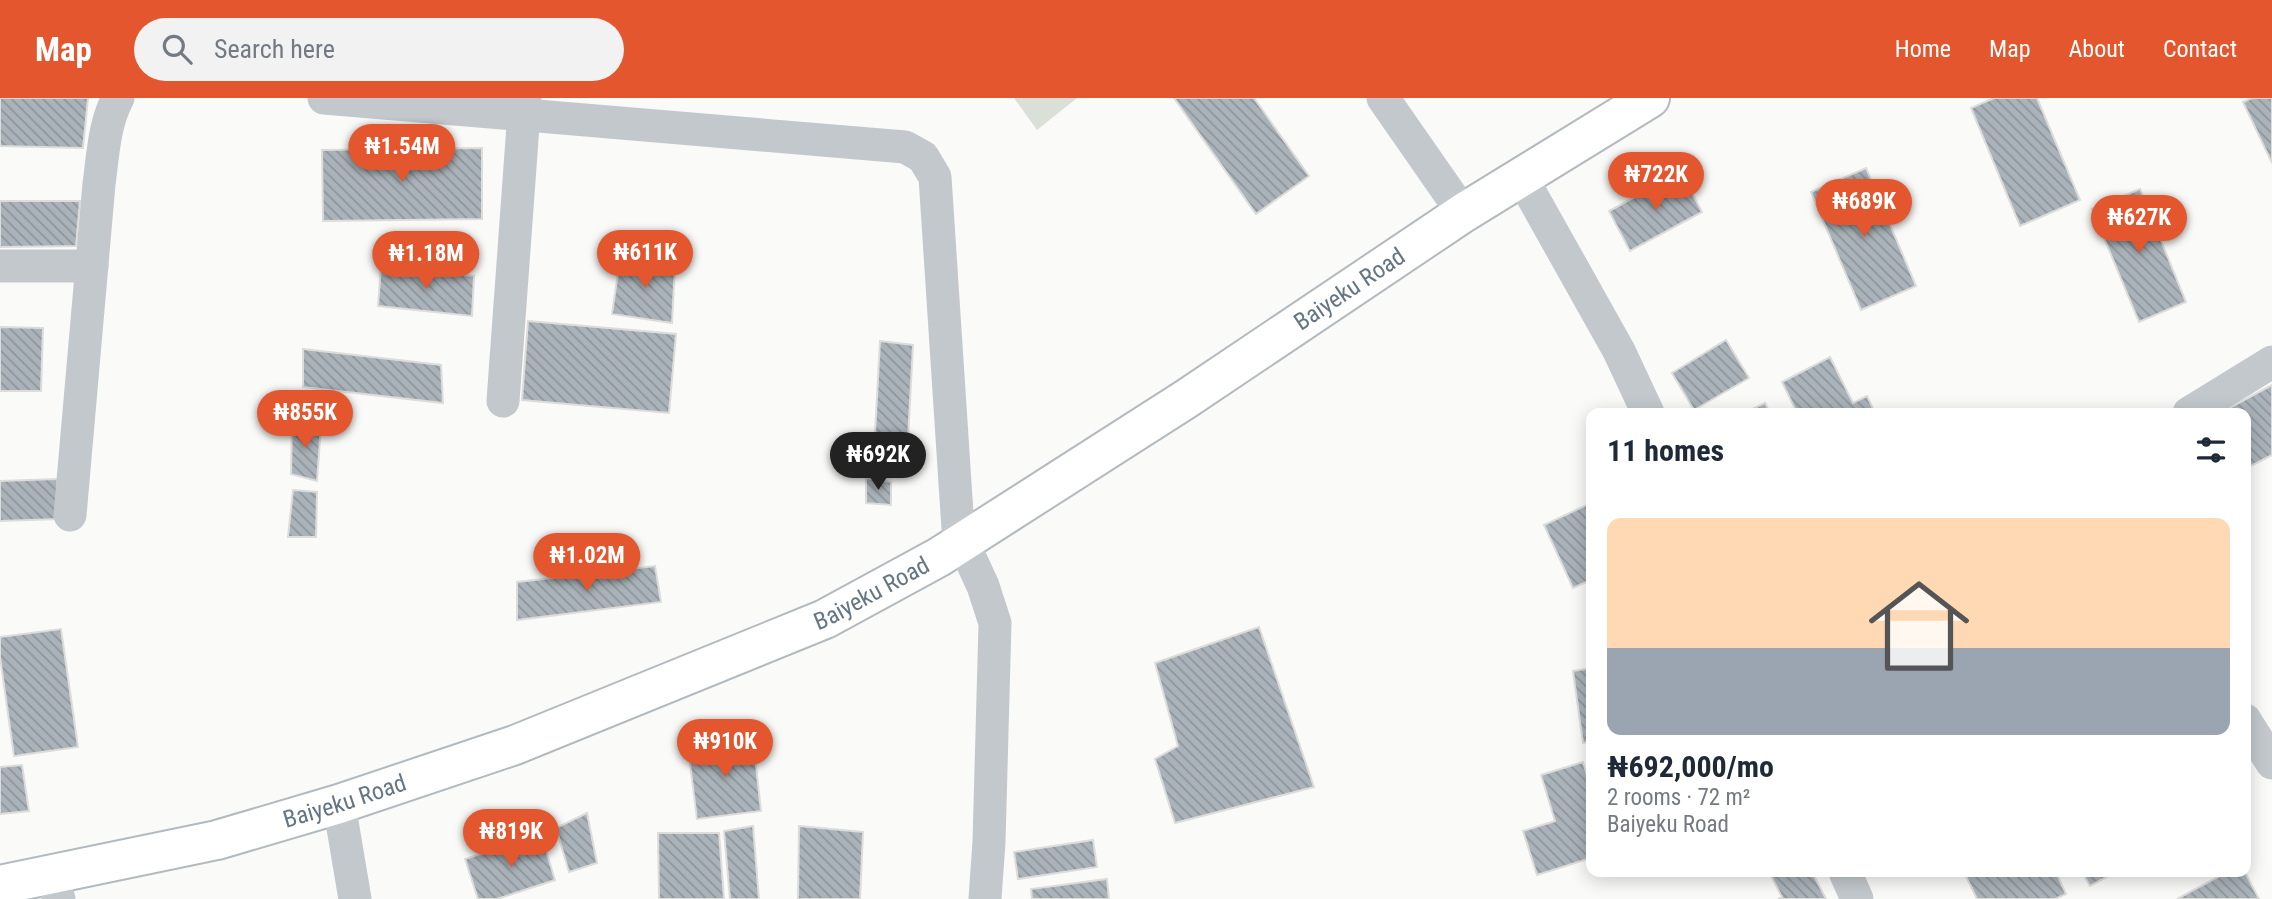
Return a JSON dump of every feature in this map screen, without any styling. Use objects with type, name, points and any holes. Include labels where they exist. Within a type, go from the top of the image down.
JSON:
[{"type":"main road","name":"Baiyeku Road","points":[[0,885],[55,887],[339,804],[514,746],[825,619],[959,544],[1186,399],[1463,213],[1650,98]]},
{"type":"street","points":[[70,515],[104,140],[112,108],[118,98]]},
{"type":"street","points":[[324,98],[525,106],[905,147],[923,157],[935,177],[959,544],[983,586],[995,623],[985,899]]},
{"type":"street","points":[[1384,98],[1463,213]]},
{"type":"street","points":[[503,401],[525,106]]},
{"type":"street","points":[[1522,178],[1619,351],[1646,408]]},
{"type":"street","points":[[0,266],[92,266]]},
{"type":"street","points":[[2197,408],[2272,362]]},
{"type":"street","points":[[2251,730],[2272,763]]},
{"type":"street","points":[[339,804],[355,899]]},
{"type":"street","points":[[1847,877],[1857,899]]},
{"type":"shaded area","points":[[1014,98],[1077,98],[1037,130]]},
{"type":"building","points":[[0,98],[88,98],[83,148],[0,146]]},
{"type":"building","points":[[1174,98],[1254,98],[1309,176],[1256,214]]},
{"type":"building","points":[[1994,98],[2037,98],[2080,200],[2020,226],[1971,108]]},
{"type":"building","points":[[2252,98],[2272,98],[2272,163],[2243,102]]},
{"type":"building","points":[[482,148],[482,219],[323,221],[322,150]]},
{"type":"building","points":[[1866,168],[1916,286],[1861,310],[1811,192]]},
{"type":"building","points":[[1681,172],[1702,212],[1630,251],[1609,211]]},
{"type":"building","points":[[2140,189],[2186,302],[2139,322],[2092,209]]},
{"type":"building","points":[[0,201],[80,201],[76,246],[0,247]]},
{"type":"building","points":[[620,258],[675,264],[672,323],[612,314]]},
{"type":"building","points":[[381,266],[474,276],[472,316],[378,306]]},
{"type":"building","points":[[528,321],[676,334],[669,413],[522,400]]},
{"type":"building","points":[[0,327],[43,328],[41,391],[0,391]]},
{"type":"building","points":[[1726,340],[1749,378],[1697,408],[1693,408],[1672,373]]},
{"type":"building","points":[[880,341],[913,345],[906,476],[873,471]]},
{"type":"building","points":[[303,349],[441,365],[443,403],[303,387]]},
{"type":"building","points":[[1830,357],[1853,403],[1867,396],[1873,408],[1795,408],[1782,382]]},
{"type":"building","points":[[2272,385],[2272,455],[2251,466],[2251,408],[2229,408]]},
{"type":"building","points":[[1765,403],[1768,408],[1754,408]]},
{"type":"building","points":[[292,421],[321,426],[317,481],[291,474]]},
{"type":"building","points":[[866,478],[891,482],[891,505],[866,503]]},
{"type":"building","points":[[57,479],[60,519],[0,521],[0,481]]},
{"type":"building","points":[[293,490],[317,492],[316,537],[288,537]]},
{"type":"building","points":[[1586,505],[1586,582],[1573,588],[1544,525]]},
{"type":"building","points":[[655,566],[661,602],[517,620],[517,582]]},
{"type":"building","points":[[1259,627],[1314,787],[1175,823],[1155,759],[1178,746],[1155,663]]},
{"type":"building","points":[[61,629],[78,747],[14,756],[0,657],[0,637]]},
{"type":"building","points":[[1586,669],[1586,743],[1583,743],[1573,671]]},
{"type":"building","points":[[753,739],[761,811],[697,819],[688,748]]},
{"type":"building","points":[[1583,762],[1586,772],[1586,860],[1537,875],[1523,831],[1555,821],[1541,775]]},
{"type":"building","points":[[22,765],[29,811],[0,814],[0,767]]},
{"type":"building","points":[[587,813],[597,863],[569,872],[556,828]]},
{"type":"building","points":[[753,826],[759,899],[730,899],[724,831]]},
{"type":"building","points":[[799,826],[863,832],[860,899],[798,899]]},
{"type":"building","points":[[658,833],[719,833],[724,899],[659,899]]},
{"type":"building","points":[[541,834],[555,880],[497,899],[478,899],[465,859]]},
{"type":"building","points":[[1093,840],[1097,867],[1018,879],[1014,852]]},
{"type":"building","points":[[1772,877],[1815,877],[1826,899],[1778,899],[1782,897]]},
{"type":"building","points":[[1966,877],[2058,877],[2066,894],[2055,899],[1977,899]]},
{"type":"building","points":[[2085,877],[2107,877],[2090,886]]},
{"type":"building","points":[[2218,877],[2248,877],[2259,899],[2177,899]]},
{"type":"building","points":[[1107,879],[1109,899],[1032,899],[1031,889]]}]
